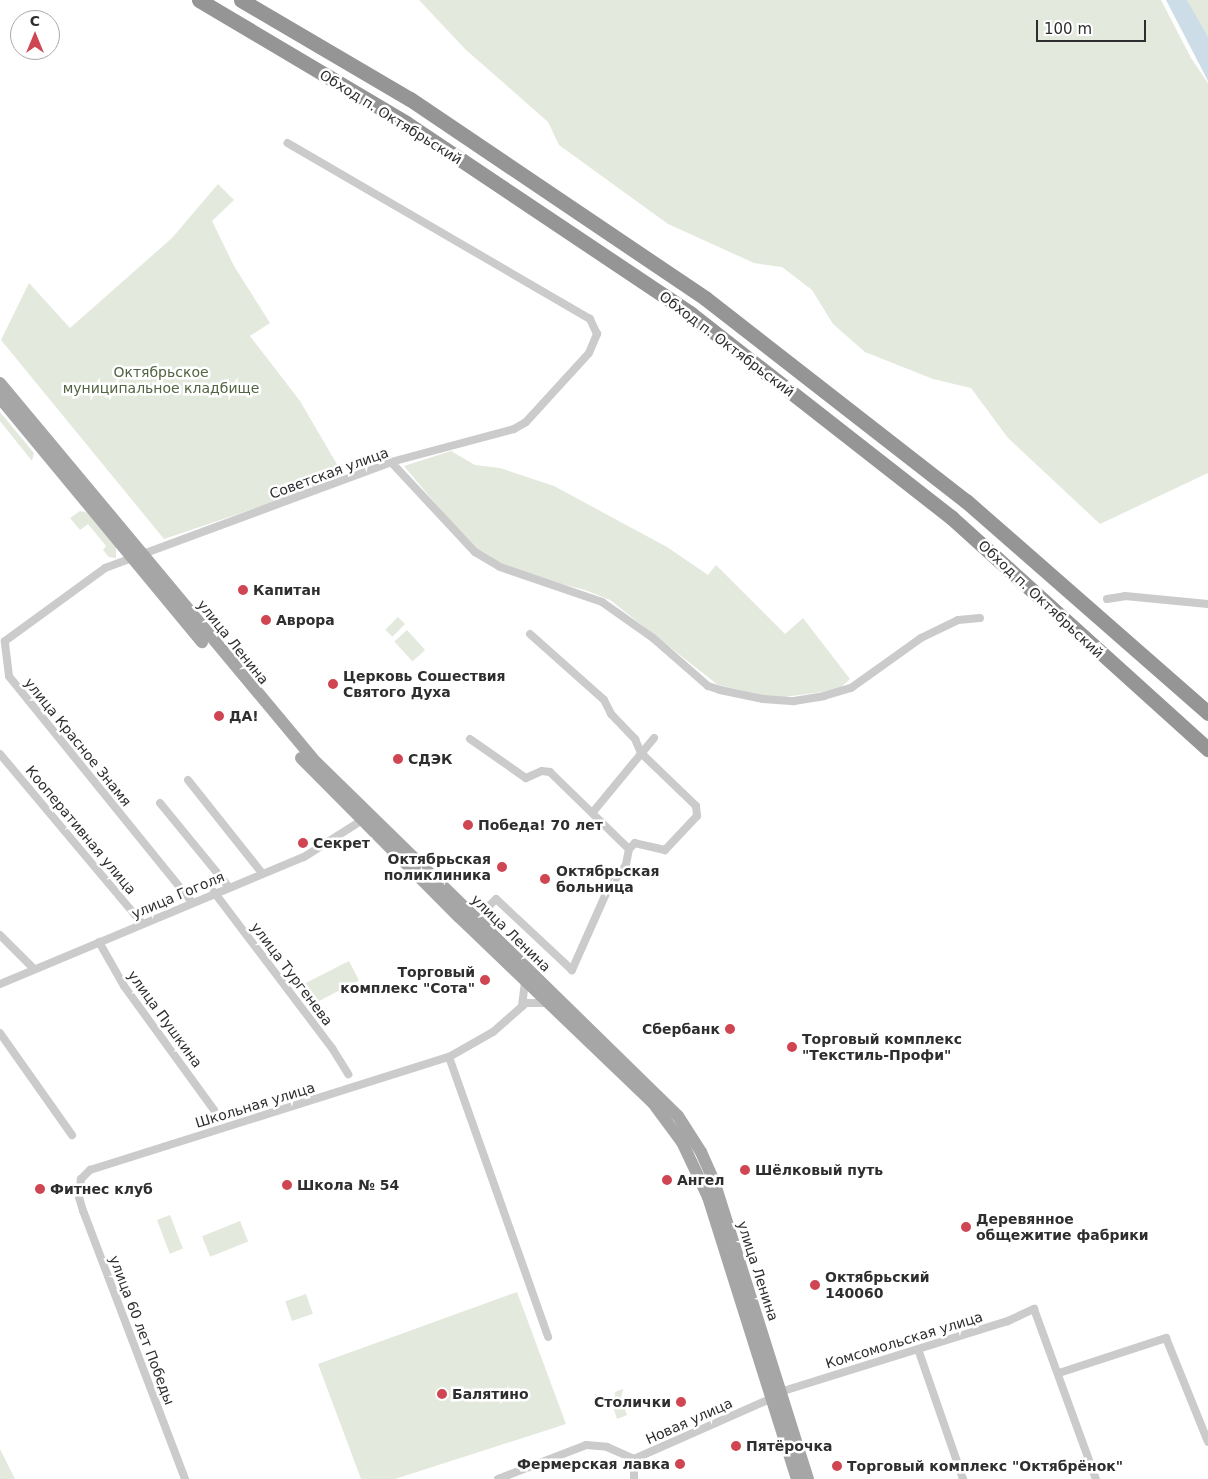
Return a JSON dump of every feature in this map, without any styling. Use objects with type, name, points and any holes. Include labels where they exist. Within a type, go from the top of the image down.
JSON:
[{"type":"highway","name":"Обход п. Октябрьский","points":[[199,0],[406,123],[690,314],[952,518],[1058,616],[1208,749]]},
{"type":"highway","name":"Обход п. Октябрьский","points":[[240,0],[410,99],[705,298],[966,501],[1208,713]]},
{"type":"main road","name":"улица Ленина","points":[[0,382],[269,722],[361,821],[653,1103],[682,1142],[708,1197],[776,1395],[808,1479]]},
{"type":"main road","name":"улица Ленина","points":[[0,398],[316,762],[475,920],[660,1095],[693,1137],[715,1184],[776,1395],[797,1479]]},
{"type":"street","name":"Советская улица","points":[[137,556],[391,462],[514,429],[526,422],[589,353],[597,334],[594,324],[287,144]]},
{"type":"street","points":[[391,462],[480,556],[521,575],[602,602],[653,638],[708,686],[720,690],[763,699],[794,701],[824,696],[851,688],[929,634],[958,620],[980,618]]},
{"type":"street","name":"улица Красное Знамя","points":[[137,556],[89,577],[5,641],[9,676],[191,901]]},
{"type":"street","points":[[1107,599],[1126,596],[1208,604]]},
{"type":"street","points":[[475,920],[496,899],[572,970],[608,889],[626,864],[628,849],[635,843],[665,850],[698,811],[642,753],[635,738],[611,714],[604,700],[530,634]]},
{"type":"street","points":[[0,674],[9,676]]},
{"type":"street","points":[[593,812],[654,738]]},
{"type":"street","points":[[470,739],[526,778],[542,771],[550,772],[593,812],[628,849]]},
{"type":"street","name":"Кооперативная улица","points":[[0,754],[142,923]]},
{"type":"street","points":[[188,780],[262,873]]},
{"type":"street","points":[[160,803],[228,886]]},
{"type":"street","name":"улица Гоголя","points":[[0,984],[191,901],[325,846],[361,821]]},
{"type":"street","name":"улица Тургенева","points":[[214,892],[332,1048],[348,1074]]},
{"type":"street","points":[[0,935],[34,969]]},
{"type":"street","name":"улица Пушкина","points":[[99,942],[124,986],[214,1110]]},
{"type":"street","points":[[522,1006],[525,981]]},
{"type":"street","points":[[522,1006],[533,1001],[549,1003]]},
{"type":"street","name":"Школьная улица","points":[[79,1189],[81,1179],[90,1170],[449,1057],[492,1032],[522,1006]]},
{"type":"street","points":[[0,1033],[72,1135]]},
{"type":"street","points":[[449,1057],[548,1337]]},
{"type":"street","name":"улица 60 лет Победы","points":[[79,1189],[83,1211],[185,1479]]},
{"type":"street","name":"Комсомольская улица","points":[[776,1395],[1008,1321],[1034,1309],[1059,1374]]},
{"type":"street","points":[[1096,1479],[1059,1374],[1166,1338],[1208,1442]]},
{"type":"street","points":[[918,1349],[963,1479]]},
{"type":"street","name":"Новая улица","points":[[634,1479],[634,1460],[776,1395]]},
{"type":"street","points":[[498,1479],[586,1446],[608,1447],[634,1460]]},
{"type":"green space","points":[[419,0],[1161,0],[1191,58],[1208,83],[1208,473],[1100,524],[1008,438],[971,388],[933,379],[865,352],[833,324],[812,290],[782,267],[754,263],[668,224],[559,145],[548,122],[465,49]]},
{"type":"green space","points":[[1187,0],[1208,0],[1208,37],[1198,21]]},
{"type":"green space","name":"Октябрьское муниципальное кладбище","points":[[218,184],[234,200],[212,221],[234,266],[270,323],[250,336],[300,401],[345,478],[164,539],[1,340],[29,283],[70,328],[172,238]]},
{"type":"green space","points":[[0,412],[34,453],[32,461],[0,421]]},
{"type":"green space","points":[[451,451],[475,465],[500,468],[554,486],[667,547],[708,575],[716,565],[785,634],[803,618],[850,679],[838,690],[776,698],[718,685],[610,600],[585,590],[525,575],[474,550],[404,466]]},
{"type":"green space","points":[[80,511],[89,513],[116,546],[116,558],[109,557],[103,550],[106,546],[88,524],[80,530],[70,518]]},
{"type":"green space","points":[[398,617],[405,624],[392,637],[385,630]]},
{"type":"green space","points":[[407,630],[425,650],[412,661],[394,641]]},
{"type":"green space","points":[[349,961],[359,981],[313,1004],[303,985]]},
{"type":"green space","points":[[170,1215],[183,1249],[170,1254],[157,1220]]},
{"type":"green space","points":[[240,1221],[248,1241],[210,1257],[202,1236]]},
{"type":"green space","name":"Балятино","points":[[517,1292],[566,1424],[395,1479],[361,1479],[318,1364]]},
{"type":"green space","points":[[306,1294],[313,1314],[292,1321],[285,1301]]},
{"type":"green space","points":[[623,1389],[621,1399],[627,1415],[617,1419],[614,1410],[615,1392]]},
{"type":"green space","points":[[0,1449],[15,1479],[0,1479]]},
{"type":"shaded area","points":[[1166,0],[1187,0],[1208,37],[1208,81]]},
{"type":"place","name":"Капитан","points":[[243,590]]},
{"type":"place","name":"Аврора","points":[[266,620]]},
{"type":"place","name":"Церковь Сошествия Святого Духа","points":[[333,684]]},
{"type":"place","name":"ДА!","points":[[219,716]]},
{"type":"place","name":"СДЭК","points":[[398,759]]},
{"type":"place","name":"Победа! 70 лет","points":[[468,825]]},
{"type":"place","name":"Секрет","points":[[303,843]]},
{"type":"place","name":"Октябрьская поликлиника","points":[[502,867]]},
{"type":"place","name":"Октябрьская больница","points":[[545,879]]},
{"type":"place","name":"Торговый комплекс \"Сота\"","points":[[485,980]]},
{"type":"place","name":"Сбербанк","points":[[730,1029]]},
{"type":"place","name":"Торговый комплекс \"Текстиль-Профи\"","points":[[792,1047]]},
{"type":"place","name":"Шёлковый путь","points":[[745,1170]]},
{"type":"place","name":"Ангел","points":[[667,1180]]},
{"type":"place","name":"Школа № 54","points":[[287,1185]]},
{"type":"place","name":"Фитнес клуб","points":[[40,1189]]},
{"type":"place","name":"Деревянное общежитие фабрики","points":[[966,1227]]},
{"type":"place","name":"Октябрьский 140060","points":[[815,1285]]},
{"type":"place","name":"Балятино","points":[[442,1394]]},
{"type":"place","name":"Столички","points":[[681,1402]]},
{"type":"place","name":"Пятёрочка","points":[[736,1446]]},
{"type":"place","name":"Фермерская лавка","points":[[680,1464]]},
{"type":"place","name":"Торговый комплекс \"Октябрёнок\"","points":[[837,1466]]}]
